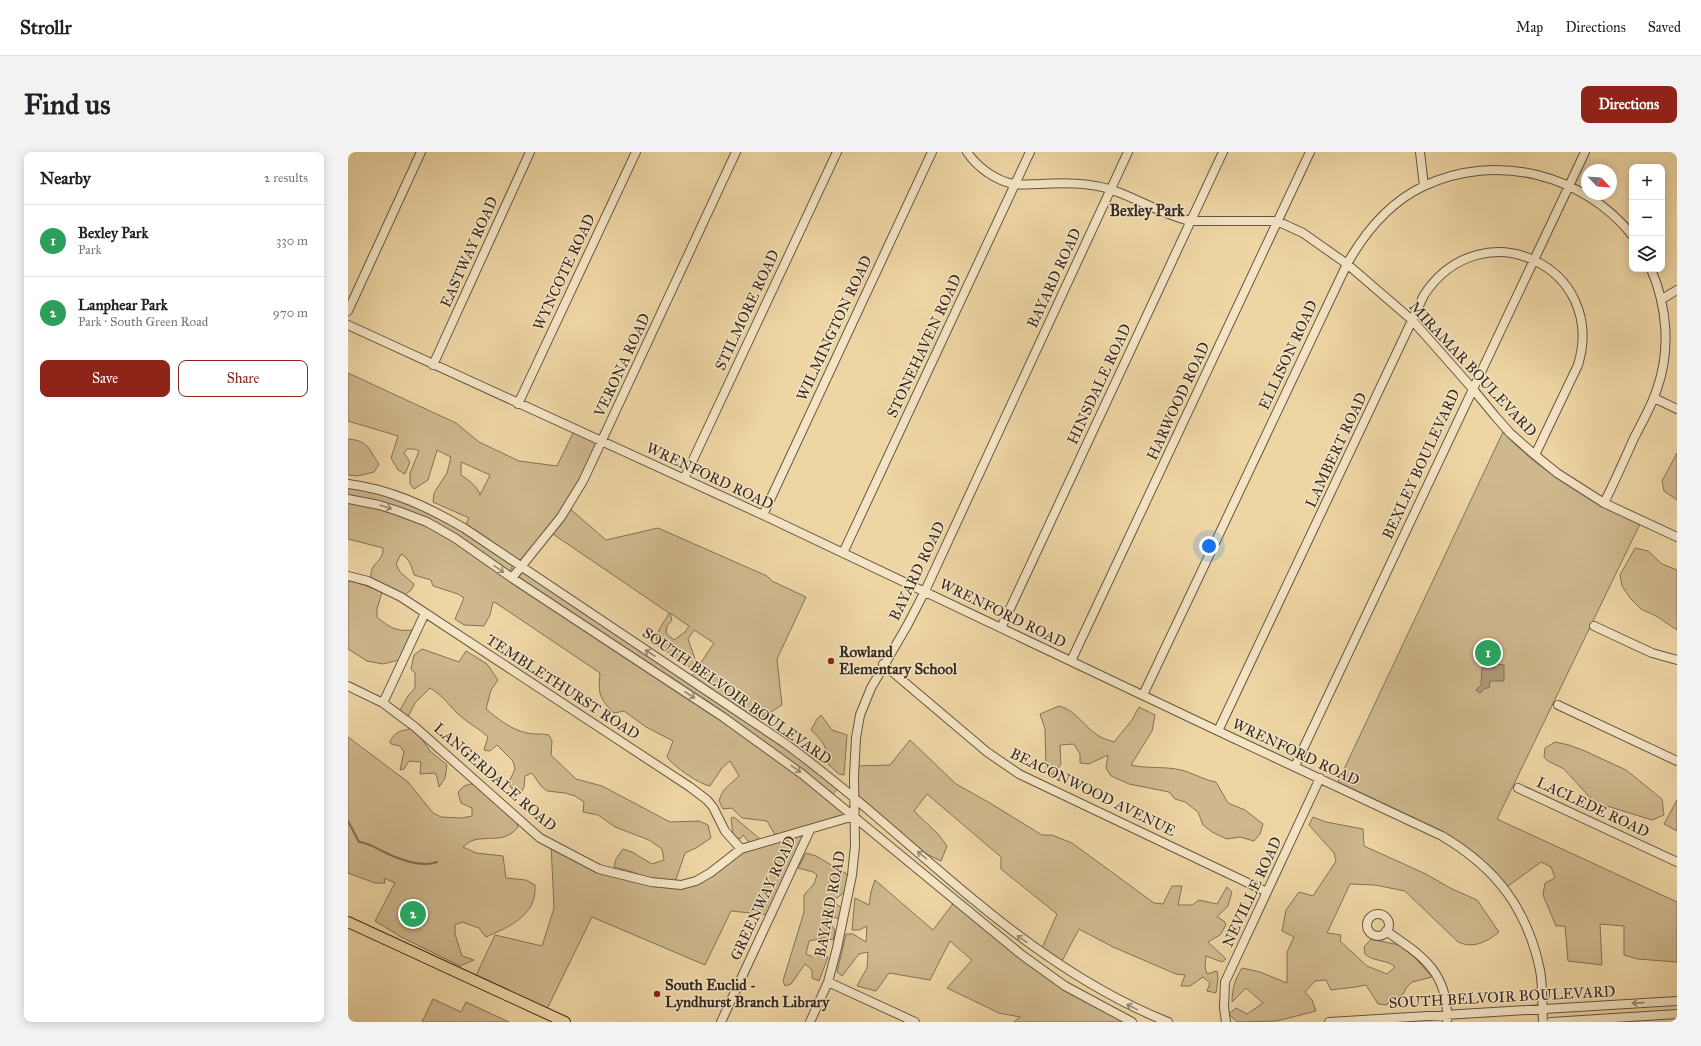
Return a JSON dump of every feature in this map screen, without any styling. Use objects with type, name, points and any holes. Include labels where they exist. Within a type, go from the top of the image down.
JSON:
[{"type":"main road","points":[[348,922],[565,1022]]},
{"type":"street","points":[[348,311],[421,152]]},
{"type":"street","name":"EASTWAY ROAD","points":[[433,365],[530,152]]},
{"type":"street","name":"WYNCOTE ROAD","points":[[518,404],[636,152]]},
{"type":"street","name":"VERONA ROAD","points":[[512,578],[561,518],[583,481],[736,152]]},
{"type":"street","name":"STILMORE ROAD","points":[[684,479],[837,152]]},
{"type":"street","name":"WILMINGTON ROAD","points":[[762,515],[932,152]]},
{"type":"street","name":"MIRAMAR BOULEVARD","points":[[967,152],[988,173],[1015,184],[1083,184],[1111,189],[1178,218],[1191,221],[1277,221],[1303,234],[1347,264],[1412,320],[1510,433],[1535,456],[1557,473],[1604,503],[1677,537]]},
{"type":"street","name":"STONEHAVEN ROAD","points":[[843,553],[1030,152]]},
{"type":"street","name":"BAYARD ROAD","points":[[810,1022],[828,982],[837,948],[852,874],[855,846],[854,816],[856,738],[860,716],[870,688],[908,624],[925,591],[1128,152]]},
{"type":"street","name":"HINSDALE ROAD","points":[[1000,628],[1223,152]]},
{"type":"street","name":"HARWOOD ROAD","points":[[1072,661],[1310,152]]},
{"type":"street","points":[[1420,152],[1424,186]]},
{"type":"street","name":"BEXLEY BOULEVARD","points":[[1294,766],[1585,152]]},
{"type":"street","name":"ELLISON ROAD","points":[[1144,695],[1347,264],[1358,244],[1378,219],[1400,201],[1424,186],[1453,175],[1487,169],[1525,171],[1545,176],[1569,186],[1604,207],[1616,217],[1629,232]]},
{"type":"street","name":"LAMBERT ROAD","points":[[1218,732],[1424,295],[1444,271],[1456,263],[1474,255],[1495,252],[1513,253],[1534,260],[1553,272],[1566,287],[1579,312],[1583,334],[1582,355],[1535,456]]},
{"type":"street","points":[[1604,503],[1654,398],[1661,375],[1664,352],[1664,310],[1652,272]]},
{"type":"street","points":[[1662,300],[1677,290]]},
{"type":"street","name":"WRENFORD ROAD","points":[[348,325],[925,591],[1000,628],[1144,695],[1218,732],[1320,778],[1442,836],[1459,846],[1480,862],[1500,884],[1518,908],[1531,938],[1540,972],[1543,1022]]},
{"type":"street","points":[[1654,398],[1677,409]]},
{"type":"street","name":"SOUTH BELVOIR BOULEVARD","points":[[348,484],[398,496],[435,511],[522,566],[769,731],[811,762],[1017,936],[1082,979],[1128,1005],[1168,1022]]},
{"type":"street","name":"SOUTH BELVOIR BOULEVARD","points":[[348,499],[379,505],[427,522],[455,538],[512,578],[748,734],[802,774],[1022,955],[1065,986],[1132,1022]]},
{"type":"street","name":"TEMBLETHURST ROAD","points":[[348,576],[368,581],[401,597],[702,796],[713,807],[725,831],[741,849]]},
{"type":"street","points":[[383,703],[425,613]]},
{"type":"street","points":[[1594,626],[1652,653],[1677,660]]},
{"type":"street","name":"BEACONWOOD AVENUE","points":[[884,664],[987,752],[1019,774],[1267,892]]},
{"type":"street","name":"LANGERDALE ROAD","points":[[348,686],[383,703],[435,744],[540,838],[599,869],[651,882],[681,885],[696,881],[710,873],[741,849],[854,816]]},
{"type":"street","points":[[1558,705],[1677,761]]},
{"type":"street","name":"NEVILLE ROAD","points":[[1226,1022],[1224,1007],[1225,982],[1320,778]]},
{"type":"street","name":"LACLEDE ROAD","points":[[1518,788],[1677,862]]},
{"type":"street","name":"GREENWAY ROAD","points":[[721,1022],[810,830]]},
{"type":"street","points":[[1386,931],[1416,951],[1433,968],[1445,991],[1448,1018]]},
{"type":"street","points":[[828,982],[915,1022]]},
{"type":"street","name":"SOUTH BELVOIR BOULEVARD","points":[[1331,1022],[1448,1018],[1542,1008],[1677,1001]]},
{"type":"street","name":"SOUTH BELVOIR BOULEVARD","points":[[1551,1022],[1677,1014]]},
{"type":"shaded area","points":[[348,373],[456,423],[479,442],[519,461],[557,466],[575,429],[602,442],[568,507],[606,540],[658,528],[767,576],[772,581],[806,597],[777,659],[782,705],[755,722],[690,679],[714,643],[694,630],[688,639],[695,659],[692,669],[657,645],[656,640],[658,632],[669,613],[550,532],[522,566],[464,528],[469,518],[433,502],[434,493],[447,473],[451,457],[437,450],[428,480],[414,489],[410,484],[410,473],[419,451],[407,449],[404,453],[410,462],[405,474],[398,470],[391,458],[398,436],[348,421]],"holes":[[[461,462],[490,475],[480,495],[473,484],[461,475]],[[670,613],[689,626],[685,632],[674,640],[666,633],[667,626],[672,620]]]},
{"type":"shaded area","points":[[1503,432],[1518,447],[1550,473],[1584,495],[1640,524],[1497,819],[1677,902],[1677,962],[1638,959],[1624,955],[1624,926],[1600,924],[1602,965],[1568,961],[1565,926],[1556,926],[1543,895],[1545,883],[1555,878],[1551,867],[1541,862],[1504,889],[1477,860],[1479,856],[1444,832],[1338,782]]},
{"type":"shaded area","points":[[348,439],[361,442],[368,447],[379,464],[374,472],[357,476],[348,475]]},
{"type":"shaded area","points":[[1677,453],[1677,500],[1664,491],[1662,481]]},
{"type":"shaded area","points":[[348,487],[388,495],[420,506],[454,526],[512,564],[512,569],[509,571],[506,570],[489,559],[381,502],[348,495]]},
{"type":"shaded area","points":[[348,499],[427,522],[723,717],[854,816],[810,830],[770,915],[731,911],[705,965],[592,917],[545,1013],[474,980],[495,935],[542,946],[554,908],[551,844],[599,869],[651,882],[696,881],[741,849],[777,838],[767,821],[742,818],[732,808],[723,809],[719,801],[721,796],[727,787],[739,776],[730,761],[722,768],[710,786],[705,785],[687,774],[667,757],[673,741],[646,727],[624,711],[614,713],[609,708],[602,699],[599,686],[600,673],[496,603],[493,602],[490,615],[484,626],[464,625],[455,619],[464,598],[458,594],[433,586],[431,580],[414,575],[408,560],[401,554],[396,564],[400,572],[414,584],[412,589],[405,595],[371,578],[372,569],[381,557],[383,548],[348,539]]},
{"type":"shaded area","points":[[1635,548],[1648,551],[1662,564],[1677,570],[1677,630],[1656,616],[1641,609],[1630,598],[1622,586],[1620,575]]},
{"type":"shaded area","points":[[521,572],[527,574],[583,613],[763,731],[838,788],[833,794],[797,766],[520,579],[518,577]]},
{"type":"shaded area","points":[[348,579],[382,592],[377,609],[377,617],[381,621],[397,629],[412,630],[399,660],[383,664],[367,661],[348,649]]},
{"type":"shaded area","points":[[422,649],[459,662],[466,651],[487,664],[498,680],[491,690],[486,709],[500,720],[521,732],[549,735],[552,741],[551,755],[576,779],[602,786],[670,822],[699,821],[708,825],[711,838],[685,853],[675,882],[647,878],[633,872],[614,867],[616,859],[623,849],[632,852],[652,864],[664,860],[662,849],[649,840],[615,827],[598,815],[583,812],[584,802],[575,796],[547,791],[541,786],[532,773],[525,776],[524,787],[521,793],[511,788],[509,782],[515,769],[513,761],[497,745],[490,751],[484,750],[488,737],[462,717],[442,697],[430,688],[415,703],[408,717],[400,710],[408,696],[415,688],[415,673],[411,669],[414,655]]},
{"type":"shaded area","points":[[1496,664],[1504,665],[1504,681],[1490,681],[1489,688],[1485,688],[1480,693],[1476,690],[1481,685],[1482,668],[1495,668]]},
{"type":"shaded area","points":[[1059,706],[1070,711],[1099,736],[1114,742],[1132,720],[1139,707],[1155,715],[1152,731],[1131,765],[1181,770],[1216,782],[1228,803],[1245,810],[1263,824],[1260,834],[1254,841],[1240,837],[1227,839],[1212,832],[1203,825],[1198,812],[1185,802],[1175,799],[1169,792],[1129,784],[1111,776],[1106,768],[1108,755],[1089,764],[1080,763],[1080,754],[1074,744],[1060,745],[1061,764],[1053,775],[1046,770],[1045,729],[1040,714]]},
{"type":"shaded area","points":[[821,715],[832,730],[847,735],[844,775],[839,774],[829,765],[824,745],[811,730]]},
{"type":"shaded area","points":[[411,729],[419,735],[430,751],[447,765],[445,778],[439,787],[435,773],[420,774],[421,762],[409,761],[404,769],[400,770],[404,752],[400,746],[391,744],[390,742],[393,736],[398,732]]},
{"type":"shaded area","points":[[348,737],[408,782],[433,813],[441,817],[461,818],[472,816],[472,808],[461,803],[458,792],[464,786],[474,783],[516,821],[518,827],[508,835],[498,838],[474,840],[463,847],[476,853],[503,856],[506,878],[526,880],[535,885],[534,898],[527,912],[515,922],[486,937],[479,928],[462,922],[455,925],[455,934],[462,956],[474,960],[460,966],[399,936],[375,921],[395,883],[384,878],[385,883],[375,883],[348,873]]},
{"type":"shaded area","points":[[910,740],[956,784],[1042,835],[1052,835],[1072,843],[1154,903],[1163,904],[1172,886],[1182,886],[1178,905],[1192,905],[1199,900],[1217,904],[1227,887],[1232,892],[1228,906],[1217,917],[1224,921],[1226,925],[1220,935],[1208,942],[1226,959],[1222,962],[1206,956],[1205,967],[1207,974],[1217,971],[1218,978],[1216,993],[1207,991],[1210,983],[1203,977],[1190,986],[1181,986],[1185,975],[1176,974],[1113,947],[1079,929],[1062,961],[1042,948],[1057,914],[1001,869],[1001,857],[927,794],[914,811],[938,834],[947,846],[941,861],[906,841],[885,825],[855,799],[855,766],[890,765]]},
{"type":"shaded area","points":[[1555,742],[1585,751],[1626,770],[1662,799],[1664,815],[1652,820],[1594,802],[1564,769],[1548,761],[1544,757],[1545,748]]},
{"type":"shaded area","points":[[1677,800],[1677,831],[1664,824]]},
{"type":"shaded area","points":[[734,817],[760,839],[751,842],[748,841],[743,835],[740,839],[734,836],[731,818]]},
{"type":"shaded area","points":[[1313,817],[1326,822],[1363,829],[1364,846],[1426,874],[1450,888],[1477,900],[1499,932],[1490,939],[1480,943],[1474,945],[1464,944],[1458,942],[1405,891],[1375,885],[1350,884],[1327,933],[1341,935],[1340,941],[1367,966],[1387,974],[1395,967],[1392,964],[1368,957],[1365,954],[1364,947],[1371,939],[1399,945],[1411,953],[1432,977],[1412,982],[1406,988],[1404,993],[1386,1005],[1378,1004],[1366,985],[1331,990],[1326,980],[1315,981],[1305,992],[1312,1000],[1316,1011],[1277,1021],[1237,1022],[1229,1014],[1236,1008],[1247,1014],[1263,1003],[1246,988],[1232,1002],[1234,984],[1237,976],[1242,968],[1260,972],[1287,983],[1287,952],[1294,937],[1282,931],[1286,910],[1299,892],[1313,896],[1336,861],[1334,853],[1309,825]]},
{"type":"shaded area","points":[[806,853],[816,856],[850,876],[846,889],[835,899],[836,903],[842,909],[839,919],[829,915],[827,918],[835,930],[833,940],[824,938],[809,941],[806,954],[813,957],[817,955],[828,957],[819,981],[812,978],[812,970],[805,964],[791,984],[785,986],[783,981],[804,912],[804,895],[814,884],[817,875],[813,872],[798,868]]},
{"type":"shaded area","points":[[875,880],[933,930],[955,901],[1022,955],[1132,1022],[1014,1022],[1020,1017],[999,1013],[947,988],[972,960],[950,941],[930,980],[889,973],[876,991],[857,986],[867,968],[868,952],[859,954],[842,976],[837,972],[846,934],[853,934],[866,942],[867,926],[859,930],[852,930],[855,898],[869,905]]},
{"type":"shaded area","points":[[433,999],[461,1012],[466,1002],[509,1022],[422,1022]]},
{"type":"waterway","points":[[348,821],[359,842],[368,844],[409,862],[423,864],[437,862]]},
{"type":"place","name":"Bexley Park","points":[[1488,653]]},
{"type":"place","name":"Rowland Elementary School","points":[[831,661]]},
{"type":"place","name":"Lanphear Park","points":[[413,914]]},
{"type":"place","name":"South Euclid - Lyndhurst Branch Library","points":[[657,994]]},
{"type":"district","name":"Bexley Park","points":[[1147,210]]}]
